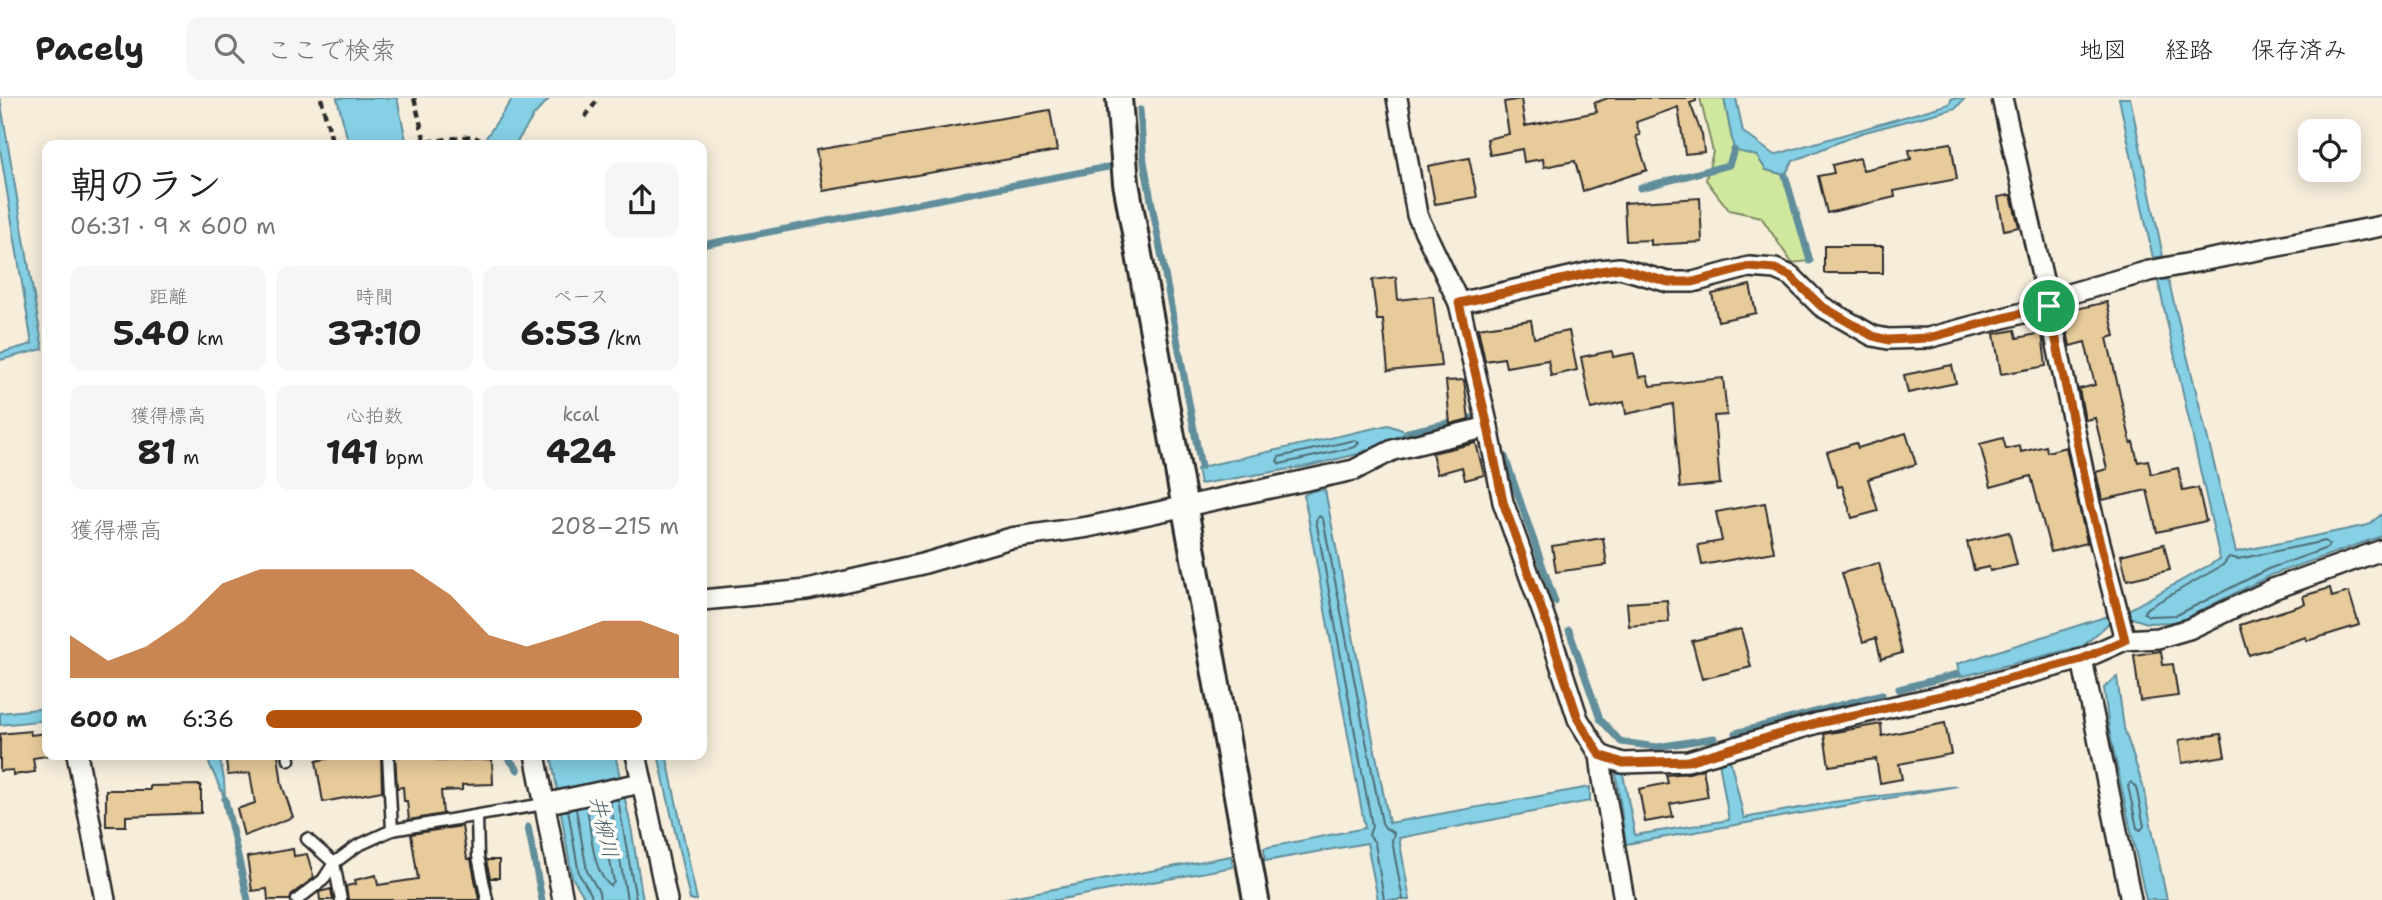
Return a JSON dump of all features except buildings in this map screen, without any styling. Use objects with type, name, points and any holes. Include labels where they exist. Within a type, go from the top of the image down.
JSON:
[{"type":"street","points":[[1119,98],[1126,183],[1256,900]]},
{"type":"street","points":[[1397,98],[1417,215],[1459,303],[1503,502],[1578,719],[1600,755],[1625,900]]},
{"type":"street","points":[[2002,98],[2090,504],[2121,624]]},
{"type":"street","points":[[1459,303],[1610,269],[1620,268],[1668,282],[1693,282],[1749,267],[1775,269],[1790,276],[1821,306],[1873,336],[1888,340],[1928,338],[2049,306],[2065,295],[2149,271],[2382,226]]},
{"type":"street","points":[[707,600],[807,590],[922,564],[1012,538],[1088,527],[1354,470],[1393,450],[1488,427]]},
{"type":"street","points":[[2121,624],[2158,638],[2189,629],[2273,589],[2382,550]]},
{"type":"street","points":[[1600,755],[1623,763],[1688,761],[1818,723],[1959,692],[2082,659],[2121,624]]},
{"type":"street","points":[[2082,659],[2131,900]]},
{"type":"street","points":[[78,760],[105,900]]},
{"type":"street","points":[[536,760],[563,900]]},
{"type":"street","points":[[637,760],[667,900]]},
{"type":"street","points":[[544,804],[642,783]]},
{"type":"lane","points":[[388,760],[392,830]]},
{"type":"lane","points":[[297,900],[323,880],[334,863],[357,846],[392,830],[544,804]]},
{"type":"lane","points":[[477,816],[478,856],[487,900]]},
{"type":"lane","points":[[307,839],[334,863],[341,900]]},
{"type":"path","points":[[321,98],[332,140]]},
{"type":"path","points":[[415,98],[425,140]]},
{"type":"path","points":[[585,117],[599,98]]},
{"type":"path","points":[[441,140],[473,136],[480,140]]},
{"type":"green space","points":[[1700,98],[1724,98],[1734,149],[1757,156],[1766,170],[1785,175],[1810,261],[1792,263],[1761,217],[1729,210],[1706,180],[1713,152]]},
{"type":"water","points":[[337,98],[397,98],[406,140],[348,140]]},
{"type":"water","points":[[513,98],[550,98],[534,115],[518,140],[484,140]]},
{"type":"water","points":[[1724,98],[1736,98],[1743,132],[1774,155],[1949,104],[1952,98],[1965,98],[1956,108],[1861,133],[1793,161],[1785,175],[1766,170],[1757,156],[1734,150]]},
{"type":"water","points":[[2119,98],[2130,98],[2163,256],[2153,258]]},
{"type":"water","points":[[0,99],[42,349],[0,360],[0,353],[32,344],[0,149]]},
{"type":"water","points":[[2168,279],[2236,552],[2368,525],[2382,514],[2382,536],[2271,575],[2178,622],[2147,623],[2132,618],[2108,624],[2083,646],[1960,677],[1957,664],[2130,609],[2220,559],[2158,281]]},
{"type":"water","points":[[1388,425],[1408,432],[1358,454],[1308,466],[1200,484],[1197,469],[1201,467]]},
{"type":"water","points":[[1325,490],[1389,823],[1590,787],[1590,801],[1399,838],[1410,900],[1378,900],[1367,843],[1265,861],[1264,848],[1365,828],[1304,495]]},
{"type":"water","points":[[2117,677],[2124,728],[2143,786],[2167,900],[2146,900],[2109,730],[2104,688]]},
{"type":"water","points":[[42,709],[42,721],[0,725],[0,713]]},
{"type":"water","points":[[1730,759],[1744,818],[1833,802],[1958,786],[1626,844],[1616,774],[1623,774],[1635,835],[1729,820],[1719,761]]},
{"type":"water","points":[[208,760],[220,760],[225,799]]},
{"type":"water","name":"井柳川","points":[[552,760],[616,760],[643,900],[586,900],[572,877]]},
{"type":"water","points":[[659,760],[667,760],[697,900],[690,900]]},
{"type":"water","points":[[1231,856],[1233,867],[1056,900],[995,900]]},
{"type":"waterway","points":[[1140,110],[1144,162],[1201,467]]},
{"type":"waterway","points":[[1640,188],[1729,165],[1734,150]]},
{"type":"waterway","points":[[707,244],[1108,167]]},
{"type":"waterway","points":[[1785,175],[1810,261]]},
{"type":"waterway","points":[[1408,432],[1471,418]]},
{"type":"waterway","points":[[1505,457],[1555,602]]},
{"type":"waterway","points":[[1569,630],[1600,719],[1621,742],[1657,747],[1714,738]]},
{"type":"waterway","points":[[1899,689],[1958,674]]},
{"type":"waterway","points":[[1736,733],[1882,694]]},
{"type":"waterway","points":[[510,760],[518,770]]},
{"type":"waterway","points":[[225,799],[248,900]]},
{"type":"waterway","points":[[528,827],[542,900]]},
{"type":"route","points":[[1749,267],[1775,269],[1790,276],[1821,306],[1873,336],[1888,340],[1928,338],[2049,306],[2090,504],[2125,640],[2082,659],[1959,692],[1818,723],[1688,761],[1623,763],[1600,755],[1578,719],[1503,502],[1459,303],[1620,268],[1668,282],[1693,282],[1749,267]]}]
